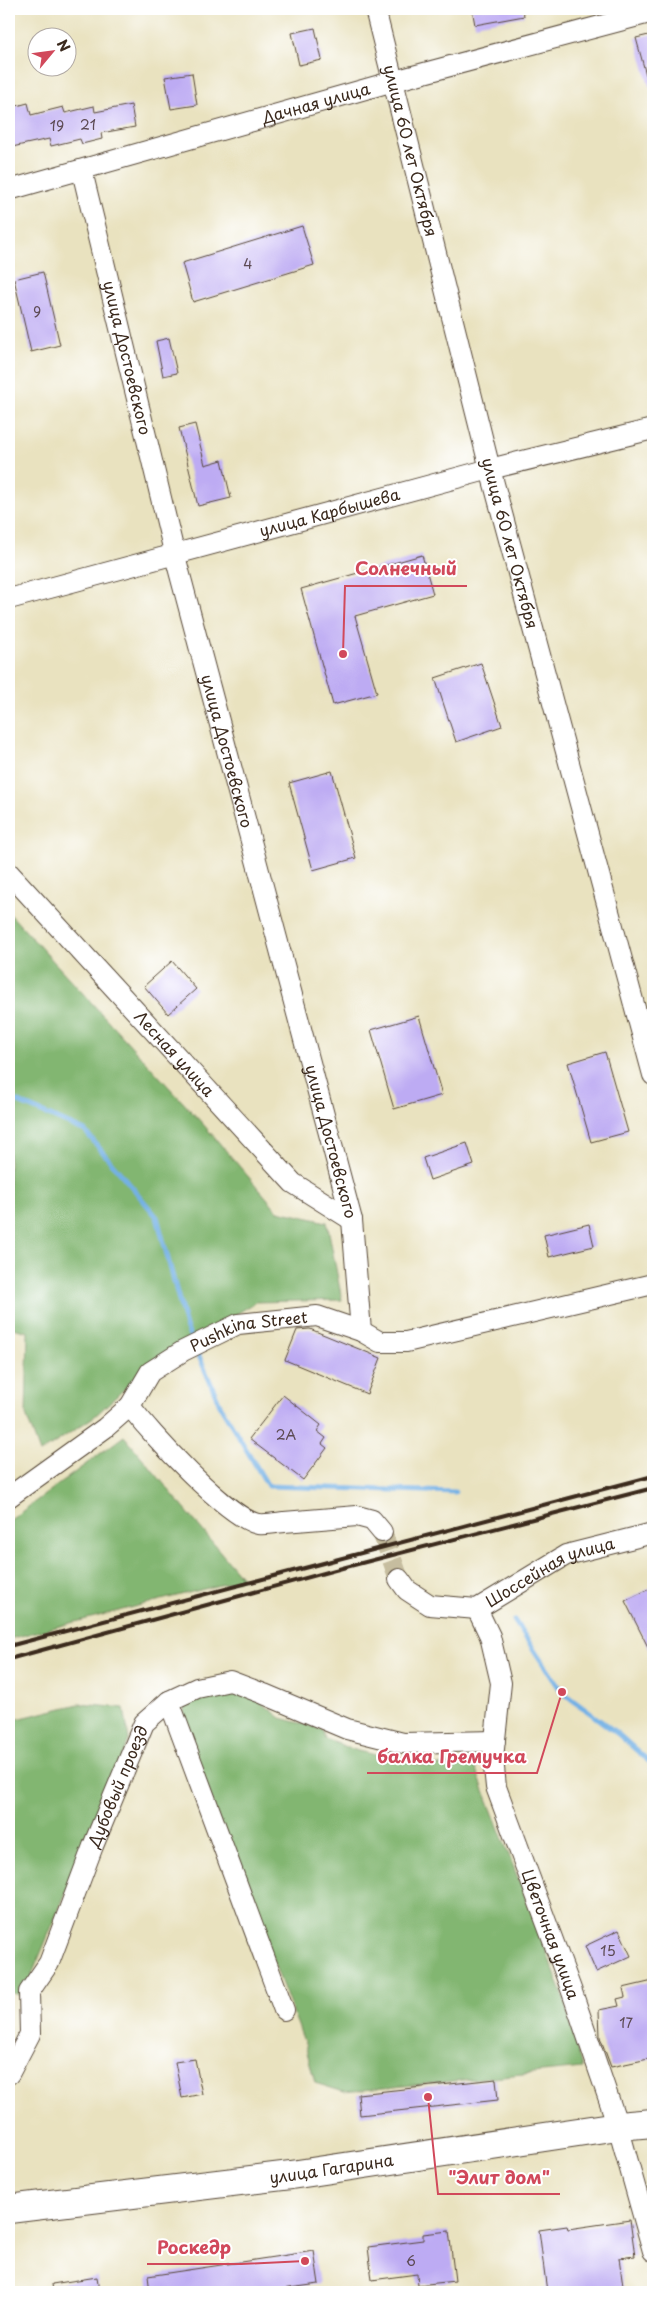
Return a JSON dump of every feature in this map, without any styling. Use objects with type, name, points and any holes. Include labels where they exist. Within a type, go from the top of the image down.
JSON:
[{"type":"main road","name":"улица Гагарина","points":[[9,2210],[291,2175],[618,2126],[653,2123]]},
{"type":"street","name":"улица 60 лет Октября","points":[[375,9],[490,469],[653,1075]]},
{"type":"street","name":"Дачная улица","points":[[9,190],[394,82],[653,12]]},
{"type":"street","name":"улица Достоевского","points":[[82,171],[175,556],[352,1220],[361,1331]]},
{"type":"street","name":"улица Карбышева","points":[[9,599],[175,556],[490,469],[653,429]]},
{"type":"street","name":"Лесная улица","points":[[9,873],[293,1183],[352,1220]]},
{"type":"street","name":"Pushkina Street","points":[[9,1496],[105,1428],[130,1406],[150,1372],[203,1340],[238,1324],[317,1316],[361,1331],[380,1342],[406,1342],[653,1284]]},
{"type":"street","points":[[130,1406],[141,1421],[181,1463],[231,1510],[243,1518],[258,1524],[357,1516],[372,1520],[382,1532]]},
{"type":"street","name":"Шоссейная улица","points":[[399,1579],[412,1594],[430,1606],[477,1609],[566,1555],[653,1533]]},
{"type":"street","name":"Цветочная улица","points":[[477,1609],[490,1636],[501,1683],[493,1758],[496,1787],[572,1989],[618,2126],[653,2251]]},
{"type":"street","points":[[284,2010],[169,1701],[196,1688],[230,1681],[346,1729],[403,1743],[495,1741]]},
{"type":"street","name":"Дубовый проезд","points":[[9,2074],[30,2034],[29,1992],[49,1963],[93,1846],[144,1723],[169,1701]]},
{"type":"green space","points":[[9,913],[202,1123],[278,1211],[327,1222],[342,1300],[256,1302],[145,1370],[95,1416],[40,1453],[26,1415],[28,1332],[9,1327]]},
{"type":"green space","points":[[124,1436],[243,1579],[9,1639],[9,1521]]},
{"type":"green space","points":[[220,1691],[248,1692],[281,1718],[322,1729],[325,1739],[358,1751],[429,1767],[456,1764],[475,1767],[563,1995],[582,2068],[344,2092],[315,2083],[305,2044],[184,1729],[184,1705]]},
{"type":"green space","points":[[79,1704],[124,1708],[129,1740],[23,1996],[9,1992],[9,1721]]},
{"type":"building","points":[[472,9],[523,9],[524,16],[475,25]]},
{"type":"building","points":[[315,28],[322,60],[299,65],[292,33]]},
{"type":"building","points":[[653,34],[653,86],[649,86],[636,38]]},
{"type":"building","points":[[192,73],[197,105],[171,109],[165,77]]},
{"type":"building","points":[[28,103],[31,115],[63,107],[65,113],[94,106],[95,112],[131,105],[135,127],[101,133],[102,139],[82,144],[80,139],[51,146],[49,139],[12,147],[9,132],[9,108]]},
{"type":"building","points":[[302,226],[314,265],[193,302],[182,263]]},
{"type":"building","points":[[43,272],[60,345],[31,352],[14,279]]},
{"type":"building","points":[[169,338],[177,373],[163,376],[156,341]]},
{"type":"building","points":[[195,424],[205,465],[222,460],[231,498],[198,506],[179,428]]},
{"type":"building","points":[[422,555],[433,594],[355,616],[377,693],[333,705],[301,589]]},
{"type":"building","points":[[481,663],[502,726],[456,742],[435,678]]},
{"type":"building","points":[[332,771],[356,858],[313,870],[289,783]]},
{"type":"building","points":[[172,961],[196,989],[168,1014],[144,986]]},
{"type":"building","points":[[419,1016],[442,1095],[394,1109],[371,1030]]},
{"type":"building","points":[[605,1052],[628,1132],[591,1142],[568,1063]]},
{"type":"building","points":[[467,1143],[474,1165],[430,1180],[423,1158]]},
{"type":"building","points":[[589,1224],[594,1246],[549,1257],[544,1235]]},
{"type":"building","points":[[310,1329],[381,1358],[367,1394],[285,1360],[297,1330]]},
{"type":"building","points":[[283,1395],[321,1425],[317,1431],[326,1438],[322,1444],[327,1448],[303,1480],[249,1439]]},
{"type":"building","points":[[653,1587],[653,1657],[625,1601]]},
{"type":"building","points":[[619,1930],[631,1956],[596,1972],[585,1946]]},
{"type":"building","points":[[653,1981],[653,2058],[611,2067],[600,2037],[599,2010],[619,2006],[617,1999],[625,1997],[623,1988]]},
{"type":"building","points":[[195,2059],[202,2094],[182,2098],[175,2062]]},
{"type":"building","points":[[496,2079],[498,2100],[360,2115],[358,2094]]},
{"type":"building","points":[[630,2220],[635,2256],[619,2258],[624,2292],[547,2292],[539,2230],[567,2226],[568,2229]]},
{"type":"building","points":[[449,2231],[455,2281],[418,2285],[417,2274],[372,2280],[368,2247],[423,2240],[423,2234]]},
{"type":"building","points":[[314,2251],[319,2284],[260,2292],[150,2292],[148,2276]]},
{"type":"building","points":[[97,2277],[99,2292],[53,2292],[52,2284]]},
{"type":"waterway","points":[[9,1098],[85,1131],[157,1217],[186,1327],[192,1341]]},
{"type":"waterway","points":[[196,1349],[221,1407],[268,1486],[455,1492]]},
{"type":"waterway","points":[[514,1620],[562,1692],[618,1734],[653,1765]]},
{"type":"tunnel","points":[[382,1532],[399,1579]]},
{"type":"railway","points":[[9,1646],[653,1476]]},
{"type":"railway","points":[[9,1659],[346,1567],[653,1488]]},
{"type":"place","name":"Солнечный","points":[[343,654]]},
{"type":"place","name":"балка Гремучка","points":[[562,1692]]},
{"type":"place","name":"\"Элит дом\"","points":[[428,2097]]},
{"type":"place","name":"Роскедр","points":[[305,2261]]}]
